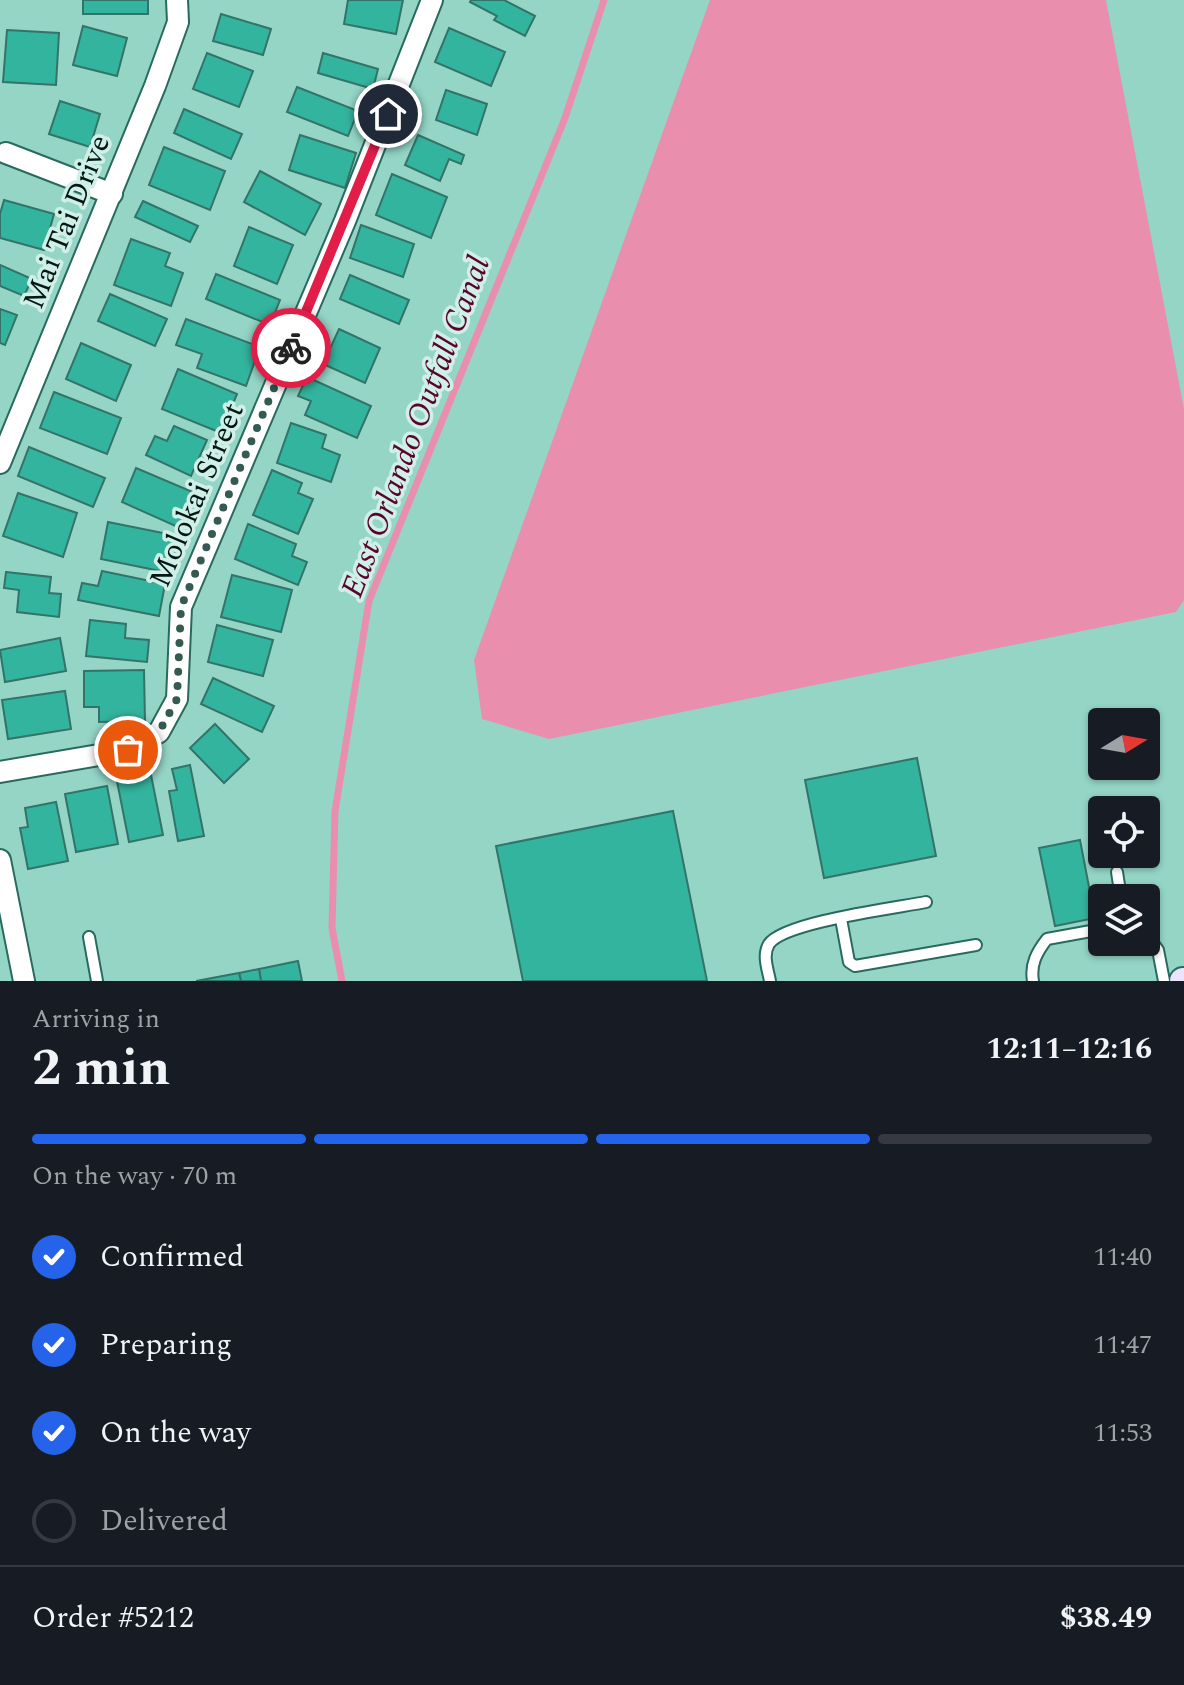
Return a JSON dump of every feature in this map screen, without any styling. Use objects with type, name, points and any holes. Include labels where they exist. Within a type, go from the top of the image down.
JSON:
[{"type":"street","name":"Mai Tai Drive","points":[[0,463],[112,194],[178,22],[177,0]]},
{"type":"street","name":"Molokai Street","points":[[0,772],[128,750],[159,732],[177,699],[181,607],[345,221],[432,0]]},
{"type":"street","points":[[6,153],[112,194]]},
{"type":"street","points":[[0,860],[24,981]]},
{"type":"lane","points":[[1117,872],[1119,884]]},
{"type":"lane","points":[[770,981],[765,956],[769,945],[794,928],[926,902]]},
{"type":"lane","points":[[841,919],[849,962],[855,966],[976,945]]},
{"type":"lane","points":[[1033,981],[1036,953],[1047,939],[1088,932]]},
{"type":"lane","points":[[89,937],[97,981]]},
{"type":"lane","points":[[1159,956],[1164,981]]},
{"type":"shaded area","points":[[710,0],[1106,0],[1184,409],[1184,600],[1176,612],[549,739],[482,719],[474,660]]},
{"type":"building","points":[[83,0],[148,0],[148,14],[83,14]]},
{"type":"building","points":[[348,0],[403,0],[396,34],[344,24]]},
{"type":"building","points":[[471,0],[504,0],[535,16],[525,36],[494,20],[497,16]]},
{"type":"building","points":[[221,14],[271,29],[263,55],[213,41]]},
{"type":"building","points":[[83,26],[127,38],[117,76],[73,65]]},
{"type":"building","points":[[449,28],[505,52],[491,86],[435,62]]},
{"type":"building","points":[[7,30],[59,33],[56,85],[3,82]]},
{"type":"building","points":[[207,53],[253,71],[239,107],[193,89]]},
{"type":"building","points":[[323,53],[378,69],[373,89],[318,73]]},
{"type":"building","points":[[297,87],[358,111],[348,136],[287,112]]},
{"type":"building","points":[[446,90],[487,104],[477,135],[436,120]]},
{"type":"building","points":[[60,101],[100,114],[90,147],[49,134]]},
{"type":"building","points":[[184,109],[242,134],[231,159],[174,133]]},
{"type":"building","points":[[300,135],[356,153],[345,188],[289,170]]},
{"type":"building","points":[[418,135],[464,155],[461,164],[449,159],[440,181],[405,165]]},
{"type":"building","points":[[164,147],[225,171],[210,210],[149,185]]},
{"type":"building","points":[[260,171],[321,204],[305,235],[244,202]]},
{"type":"building","points":[[392,174],[447,197],[431,238],[376,215]]},
{"type":"building","points":[[4,200],[54,214],[44,250],[0,238],[0,214]]},
{"type":"building","points":[[143,201],[198,226],[190,242],[135,217]]},
{"type":"building","points":[[361,225],[414,244],[403,277],[350,258]]},
{"type":"building","points":[[249,227],[293,245],[277,284],[234,266]]},
{"type":"building","points":[[131,239],[170,253],[165,266],[183,273],[171,306],[114,285]]},
{"type":"building","points":[[0,265],[32,279],[24,296],[0,286]]},
{"type":"building","points":[[216,274],[280,300],[270,325],[206,299]]},
{"type":"building","points":[[350,275],[409,300],[399,324],[340,299]]},
{"type":"building","points":[[110,294],[167,319],[155,346],[98,321]]},
{"type":"building","points":[[0,309],[17,315],[5,345],[0,343]]},
{"type":"building","points":[[186,319],[260,347],[246,386],[197,368],[202,354],[176,345]]},
{"type":"building","points":[[339,329],[380,348],[365,383],[323,364]]},
{"type":"building","points":[[81,343],[131,365],[116,401],[66,379]]},
{"type":"building","points":[[178,369],[237,394],[221,433],[162,409]]},
{"type":"building","points":[[307,377],[371,406],[357,438],[305,415],[311,401],[298,396]]},
{"type":"building","points":[[54,392],[121,418],[107,454],[40,428]]},
{"type":"building","points":[[291,423],[326,435],[322,448],[340,455],[331,482],[277,463]]},
{"type":"building","points":[[174,426],[207,440],[191,476],[146,455],[155,436],[167,441]]},
{"type":"building","points":[[29,447],[105,478],[93,507],[18,476]]},
{"type":"building","points":[[136,468],[195,493],[180,528],[122,502]]},
{"type":"building","points":[[272,470],[302,483],[298,493],[313,499],[298,534],[253,515]]},
{"type":"building","points":[[18,493],[77,513],[63,557],[3,536]]},
{"type":"building","points":[[108,522],[178,536],[170,573],[101,559]]},
{"type":"building","points":[[248,524],[296,544],[292,556],[307,562],[298,585],[235,559]]},
{"type":"building","points":[[102,571],[165,584],[159,616],[78,600],[82,583],[98,586]]},
{"type":"building","points":[[6,572],[51,577],[49,593],[61,594],[59,617],[17,612],[19,590],[4,588]]},
{"type":"building","points":[[232,575],[292,590],[281,632],[221,617]]},
{"type":"building","points":[[90,620],[126,624],[125,638],[149,640],[147,662],[86,656]]},
{"type":"building","points":[[217,625],[273,640],[263,676],[208,662]]},
{"type":"building","points":[[60,638],[66,671],[5,682],[0,650]]},
{"type":"building","points":[[144,670],[145,721],[99,722],[99,707],[84,707],[84,671]]},
{"type":"building","points":[[213,678],[274,706],[262,732],[201,704]]},
{"type":"building","points":[[65,691],[71,729],[8,739],[2,700]]},
{"type":"building","points":[[215,724],[249,759],[224,783],[190,748]]},
{"type":"building","points":[[917,758],[936,856],[824,878],[805,780]]},
{"type":"building","points":[[148,760],[163,835],[129,842],[114,766]]},
{"type":"building","points":[[190,765],[204,836],[178,841],[169,791],[177,790],[172,769]]},
{"type":"building","points":[[107,786],[118,844],[76,852],[65,794]]},
{"type":"building","points":[[56,802],[68,861],[28,869],[20,828],[28,827],[25,808]]},
{"type":"building","points":[[673,811],[707,981],[523,981],[496,846]]},
{"type":"building","points":[[1080,840],[1088,884],[1088,919],[1055,926],[1039,848]]},
{"type":"building","points":[[298,961],[302,981],[261,981],[259,969]]},
{"type":"building","points":[[259,969],[261,981],[241,981],[239,973]]},
{"type":"building","points":[[239,973],[241,981],[196,981]]},
{"type":"waterway","name":"East Orlando Outfall Canal","points":[[342,981],[332,928],[335,811],[369,601],[565,118],[604,0]]},
{"type":"way so far","points":[[128,750],[159,732],[177,699],[181,607],[291,348]]},
{"type":"route","points":[[291,348],[388,114]]}]
